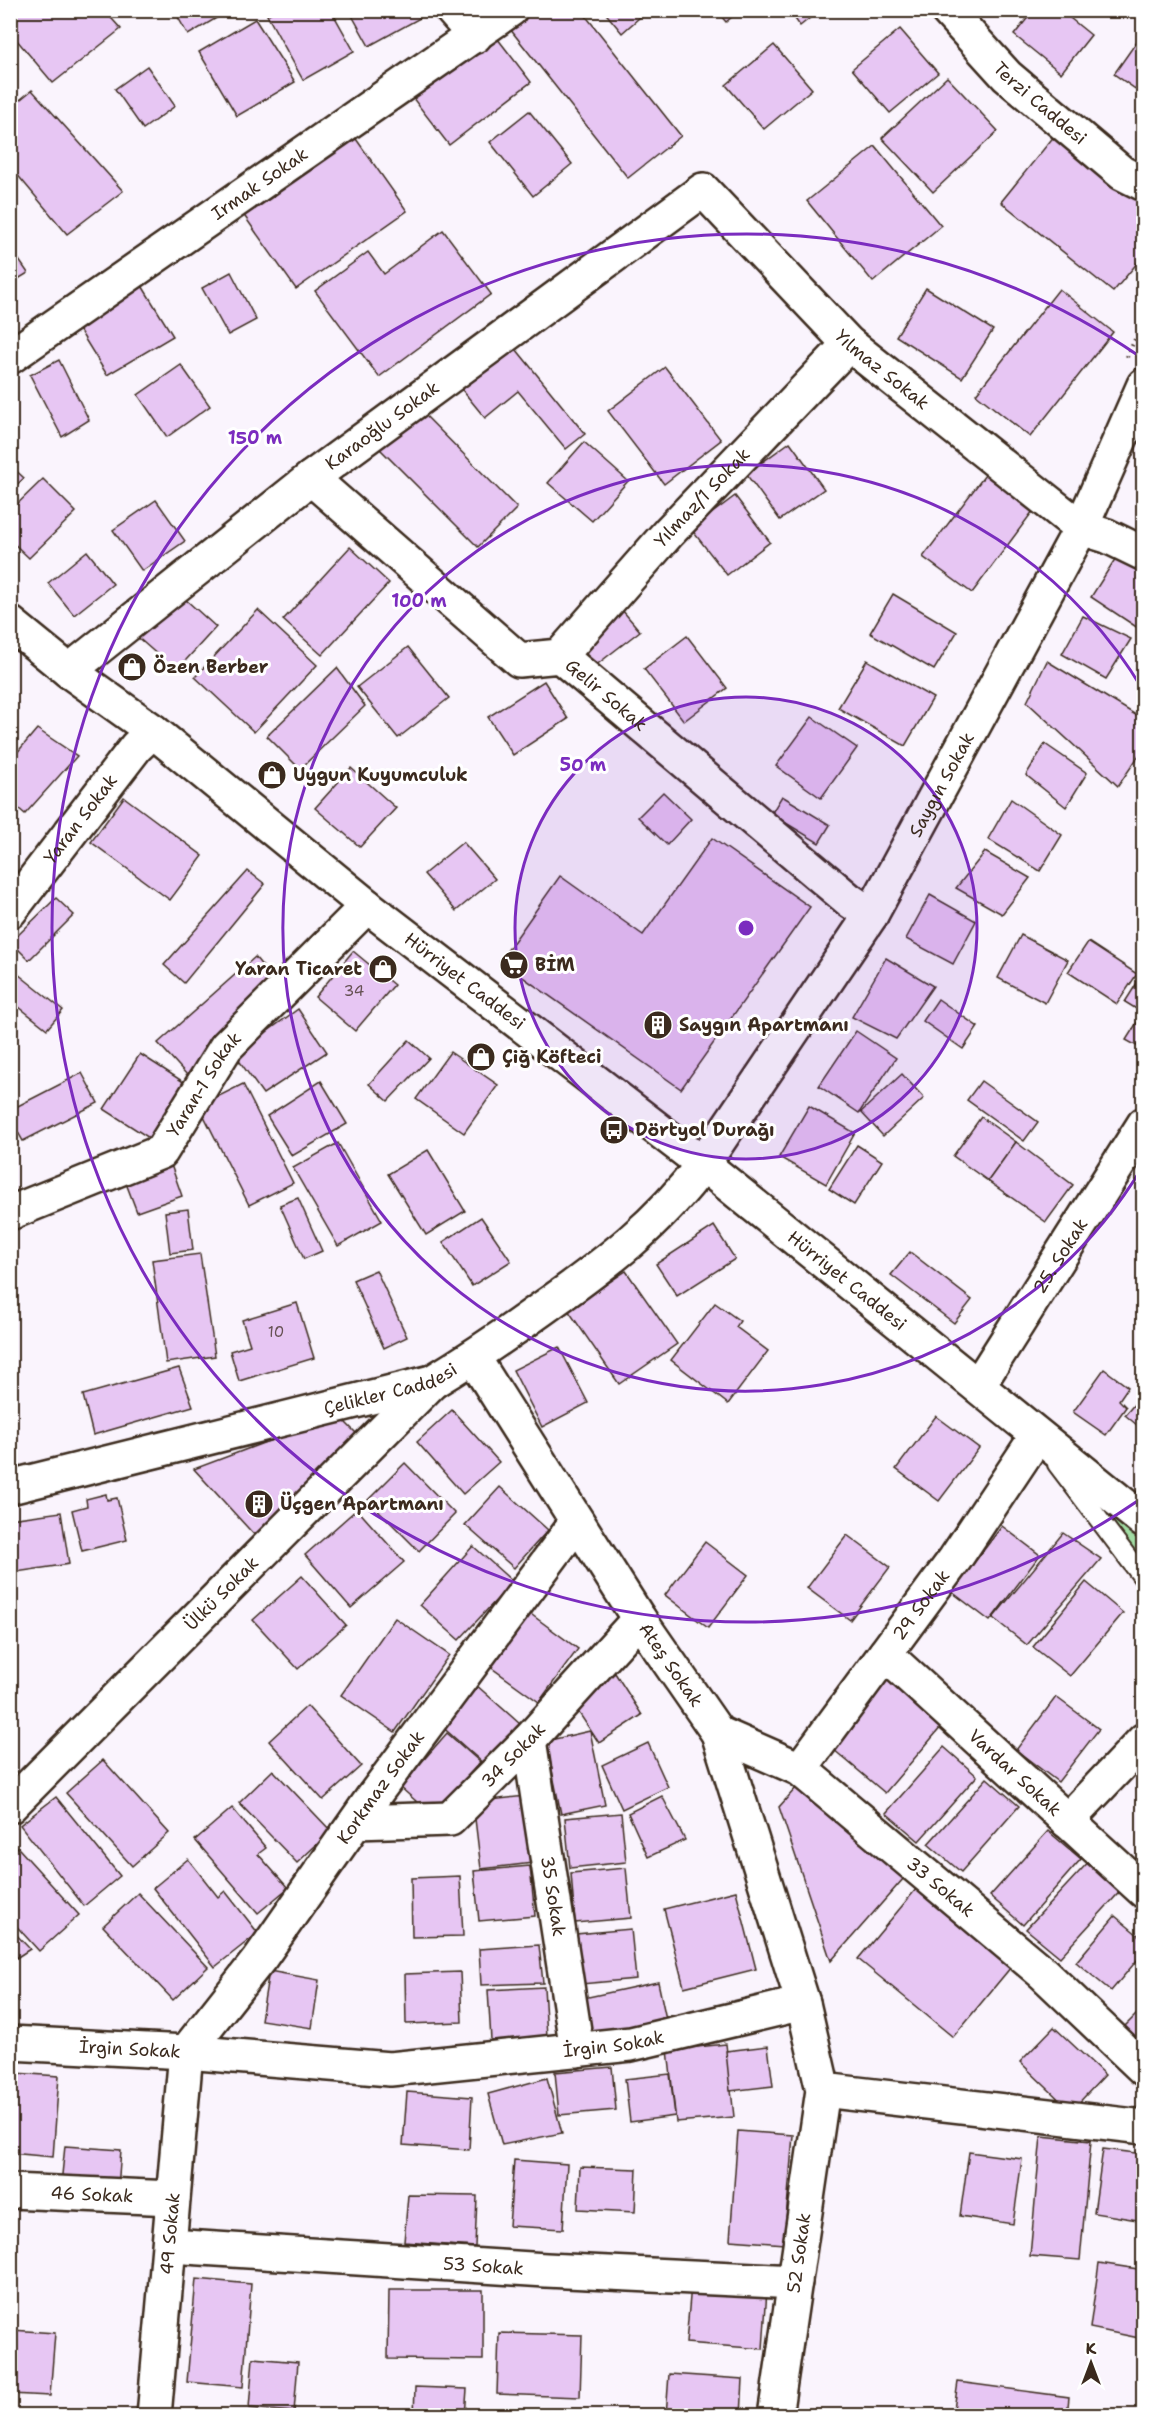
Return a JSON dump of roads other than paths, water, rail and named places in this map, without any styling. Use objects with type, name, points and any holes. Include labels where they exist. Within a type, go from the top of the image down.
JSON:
[{"type":"street","points":[[452,10],[475,36]]},
{"type":"street","name":"Irmak Sokak","points":[[10,357],[243,193],[510,10]]},
{"type":"street","name":"Terzi Caddesi","points":[[948,10],[1007,76],[1122,172],[1143,184]]},
{"type":"street","name":"Yılmaz Sokak","points":[[703,190],[849,344],[1082,528],[1107,536],[1143,554]]},
{"type":"street","name":"Karaoğlu Sokak","points":[[69,671],[311,478],[703,190]]},
{"type":"street","name":"Yılmaz/1 Sokak","points":[[560,656],[669,532],[849,344]]},
{"type":"street","name":"Saygın Sokak","points":[[704,1164],[871,915],[1082,528],[1143,385]]},
{"type":"street","name":"Gelir Sokak","points":[[311,478],[519,660],[560,656],[849,900],[871,915]]},
{"type":"street","name":"Hürriyet Caddesi","points":[[10,623],[69,671],[153,731],[367,906],[704,1164],[978,1386],[1036,1437],[1143,1521]]},
{"type":"street","name":"Yaran Sokak","points":[[10,911],[136,747],[153,731]]},
{"type":"street","name":"Yaran-1 Sokak","points":[[10,1213],[161,1152],[226,1047],[367,906]]},
{"type":"street","name":"25. Sokak","points":[[978,1386],[1143,1124]]},
{"type":"street","name":"Çelikler Caddesi","points":[[10,1487],[432,1382],[473,1357],[612,1259],[684,1189],[704,1164]]},
{"type":"street","name":"Ateş Sokak","points":[[473,1357],[639,1619],[718,1733],[803,2003]]},
{"type":"street","name":"Ülkü Sokak","points":[[10,1806],[432,1382]]},
{"type":"street","name":"29 Sokak","points":[[800,1769],[956,1559],[1036,1437]]},
{"type":"street","name":"Korkmaz Sokak","points":[[186,2052],[261,1957],[356,1822],[577,1522]]},
{"type":"street","name":"34 Sokak","points":[[356,1822],[450,1819],[529,1740],[639,1619]]},
{"type":"street","name":"Vardar Sokak","points":[[885,1654],[1143,1891]]},
{"type":"street","name":"33 Sokak","points":[[718,1733],[800,1769],[1043,1973],[1143,2069]]},
{"type":"street","name":"35 Sokak","points":[[529,1740],[577,2050]]},
{"type":"street","points":[[1067,1821],[1143,1740]]},
{"type":"street","points":[[803,2003],[822,2090],[1143,2127]]},
{"type":"street","name":"İrgin Sokak","points":[[10,2043],[186,2052],[390,2069],[631,2044],[803,2003]]},
{"type":"street","name":"49 Sokak","points":[[154,2415],[186,2052]]},
{"type":"street","name":"52 Sokak","points":[[776,2415],[822,2090]]},
{"type":"street","name":"46 Sokak","points":[[10,2191],[173,2198]]},
{"type":"street","name":"53 Sokak","points":[[170,2246],[546,2270],[795,2282]]},
{"type":"lane","points":[[1036,1437],[1143,1579]]},
{"type":"place","name":"Özen Berber","points":[[132,667]]},
{"type":"place","name":"Uygun Kuyumculuk","points":[[272,775]]},
{"type":"place","name":"BİM","points":[[514,965]]},
{"type":"place","name":"Yaran Ticaret","points":[[383,969]]},
{"type":"place","name":"Saygın Apartmanı","points":[[658,1025]]},
{"type":"place","name":"Çiğ Köfteci","points":[[481,1057]]},
{"type":"place","name":"Dörtyol Durağı","points":[[614,1130]]},
{"type":"place","name":"Üçgen Apartmanı","points":[[259,1504]]}]
